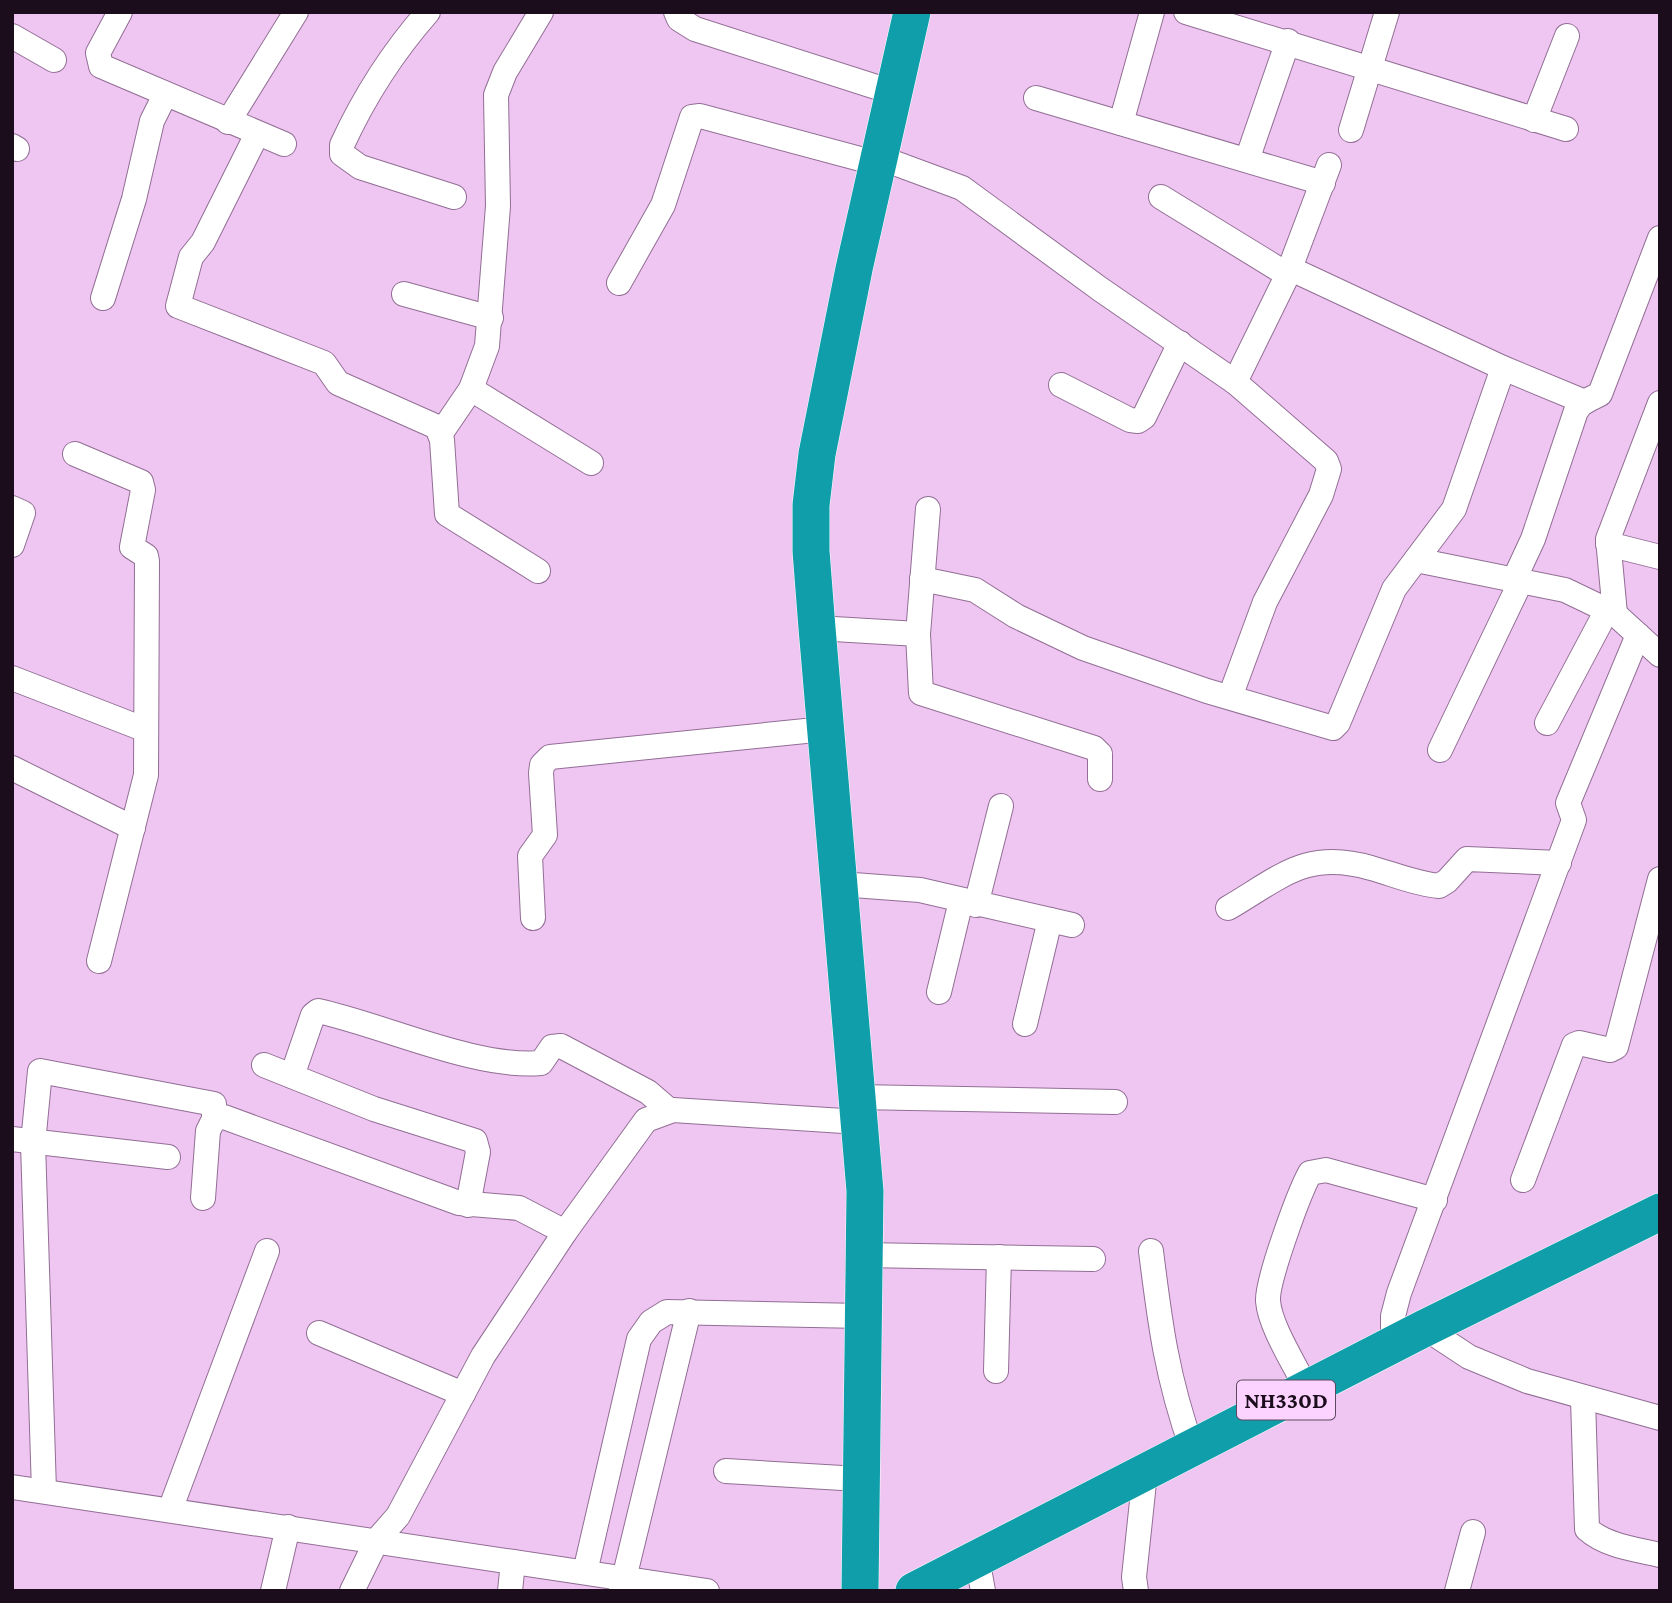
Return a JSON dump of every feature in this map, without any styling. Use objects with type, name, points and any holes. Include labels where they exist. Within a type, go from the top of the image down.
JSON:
[{"type":"highway","points":[[860,1591],[859,1479],[865,1191],[811,540],[817,454],[912,12]]},
{"type":"highway","name":"NH330D","points":[[914,1591],[980,1575],[1145,1473],[1393,1344],[1660,1212]]},
{"type":"street","points":[[120,12],[100,48],[99,62],[107,70],[284,144]]},
{"type":"street","points":[[228,122],[296,12]]},
{"type":"street","points":[[428,12],[389,58],[373,82],[342,145],[342,154],[359,167],[454,197]]},
{"type":"street","points":[[538,571],[447,514],[440,433],[471,389],[487,346],[499,187],[496,95],[505,72],[541,12]]},
{"type":"street","points":[[676,12],[679,19],[695,29],[895,93]]},
{"type":"street","points":[[1121,123],[1152,12]]},
{"type":"street","points":[[1186,12],[1288,41],[1566,129]]},
{"type":"street","points":[[1351,130],[1387,12]]},
{"type":"street","points":[[12,36],[54,60]]},
{"type":"street","points":[[1534,120],[1567,36]]},
{"type":"street","points":[[1247,160],[1288,41]]},
{"type":"street","points":[[103,298],[134,199],[152,121],[165,95]]},
{"type":"street","points":[[1036,98],[1247,160],[1326,174],[1289,272],[1235,382]]},
{"type":"street","points":[[619,283],[663,205],[692,117],[700,116],[880,161],[962,188],[1100,289],[1235,382],[1321,456],[1329,469],[1317,505],[1265,602],[1230,697]]},
{"type":"street","points":[[257,134],[203,242],[191,257],[178,306],[324,363],[338,383],[424,418],[440,433]]},
{"type":"street","points":[[1161,197],[1289,272],[1585,402]]},
{"type":"street","points":[[1440,750],[1517,582],[1576,411],[1585,402],[1600,394],[1659,240]]},
{"type":"street","points":[[404,294],[491,318]]},
{"type":"street","points":[[1061,385],[1130,421],[1139,421],[1180,342]]},
{"type":"street","points":[[922,579],[975,590],[1016,616],[1083,648],[1230,697],[1329,727],[1337,726],[1384,609],[1404,574],[1454,509],[1503,368]]},
{"type":"street","points":[[471,389],[591,463]]},
{"type":"street","points":[[1547,723],[1611,612],[1608,544],[1660,403]]},
{"type":"street","points":[[75,454],[136,479],[144,488],[132,547],[146,556],[147,561],[146,775],[99,961]]},
{"type":"street","points":[[12,508],[23,513],[12,545]]},
{"type":"street","points":[[928,509],[918,634],[919,687],[922,694],[1094,748],[1100,754],[1100,779]]},
{"type":"street","points":[[1608,544],[1660,557]]},
{"type":"street","points":[[1416,560],[1566,590],[1611,612],[1660,656]]},
{"type":"street","points":[[817,628],[918,634]]},
{"type":"street","points":[[1393,1344],[1397,1300],[1574,820],[1569,803],[1638,635]]},
{"type":"street","points":[[12,678],[146,730]]},
{"type":"street","points":[[533,918],[530,856],[545,835],[541,773],[542,765],[550,757],[825,729]]},
{"type":"street","points":[[15,776],[133,828]]},
{"type":"street","points":[[939,992],[1001,806]]},
{"type":"street","points":[[1228,908],[1310,862],[1337,860],[1359,864],[1439,886],[1447,881],[1466,859],[1559,863]]},
{"type":"street","points":[[1523,1180],[1574,1045],[1579,1042],[1610,1051],[1616,1046],[1660,879]]},
{"type":"street","points":[[839,884],[899,887],[1061,923],[1025,1024]]},
{"type":"street","points":[[292,1076],[313,1015],[318,1011],[446,1048],[511,1061],[541,1063],[552,1047],[561,1046],[648,1092],[668,1110]]},
{"type":"street","points":[[264,1065],[374,1109],[475,1141],[478,1152],[468,1205]]},
{"type":"street","points":[[44,1491],[23,1141],[40,1071],[214,1104],[214,1119],[208,1131],[203,1198]]},
{"type":"street","points":[[352,1591],[377,1540],[398,1516],[491,1345],[565,1232],[638,1130],[653,1115],[668,1110],[858,1110],[1115,1102]]},
{"type":"street","points":[[214,1119],[230,1117],[468,1205],[519,1208],[565,1232]]},
{"type":"street","points":[[23,1141],[168,1157]]},
{"type":"street","points":[[1307,1390],[1272,1318],[1268,1301],[1276,1265],[1310,1173],[1319,1169],[1326,1170],[1435,1200]]},
{"type":"street","points":[[170,1510],[267,1251]]},
{"type":"street","points":[[1151,1251],[1164,1355],[1173,1396],[1192,1448]]},
{"type":"street","points":[[863,1255],[1093,1259]]},
{"type":"street","points":[[996,1371],[999,1257]]},
{"type":"street","points":[[621,1584],[689,1311]]},
{"type":"street","points":[[585,1572],[639,1339],[651,1322],[667,1312],[689,1311],[862,1316]]},
{"type":"street","points":[[1425,1328],[1469,1357],[1527,1381],[1660,1418]]},
{"type":"street","points":[[319,1333],[463,1394]]},
{"type":"street","points":[[1583,1398],[1587,1529],[1596,1537],[1612,1544],[1660,1555]]},
{"type":"street","points":[[726,1471],[859,1479]]},
{"type":"street","points":[[1136,1591],[1134,1577],[1145,1473]]},
{"type":"street","points":[[12,1487],[585,1572],[621,1584],[707,1591]]},
{"type":"street","points":[[273,1591],[288,1527]]},
{"type":"street","points":[[1457,1591],[1473,1532]]},
{"type":"street","points":[[510,1591],[513,1562]]}]
